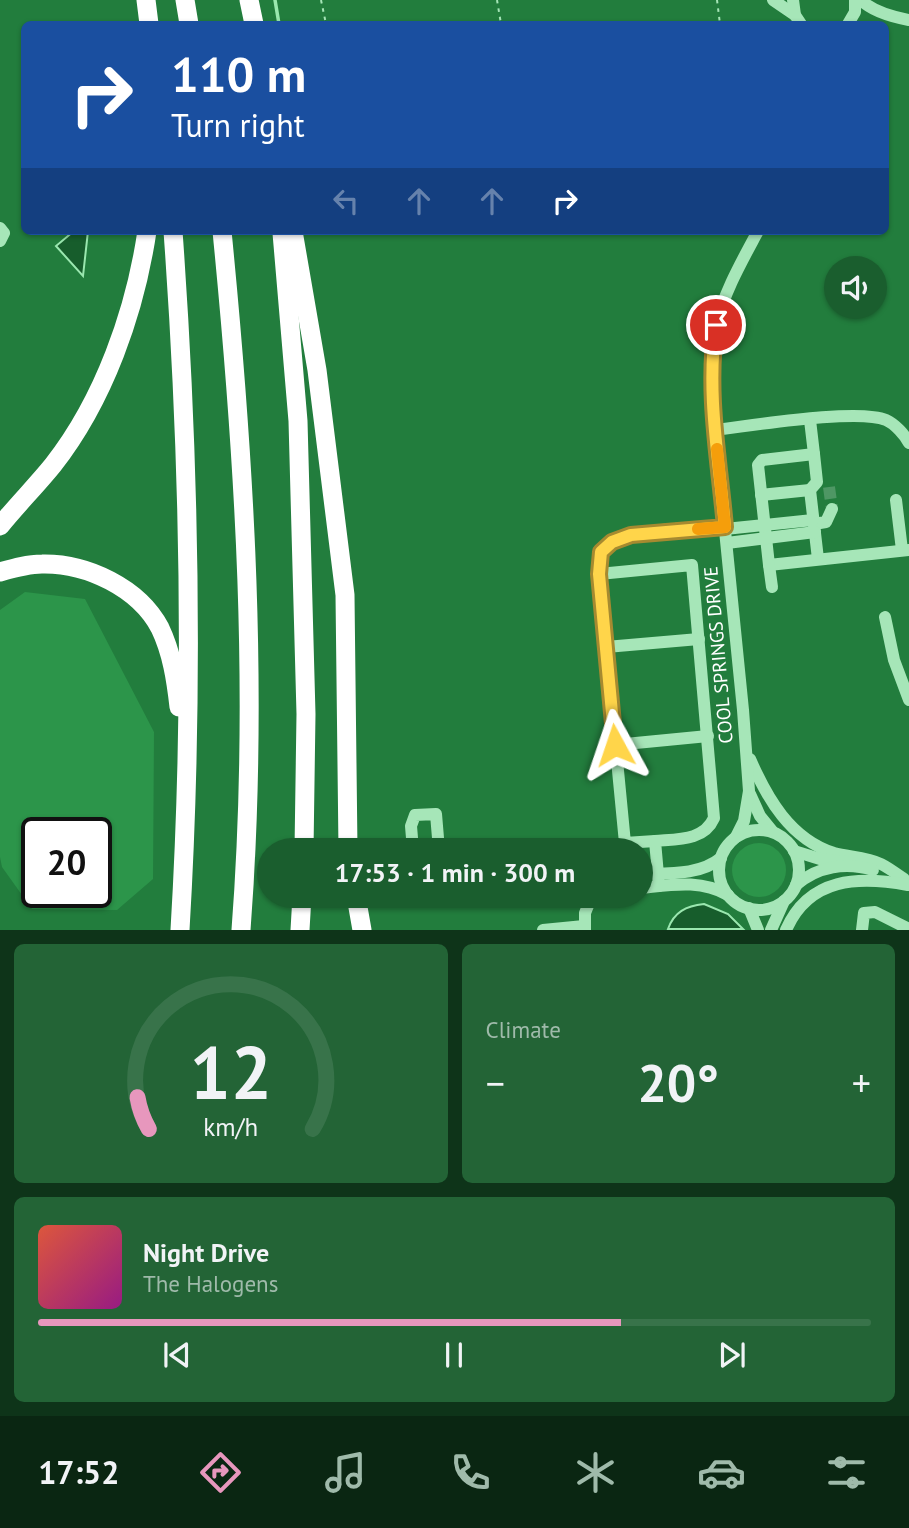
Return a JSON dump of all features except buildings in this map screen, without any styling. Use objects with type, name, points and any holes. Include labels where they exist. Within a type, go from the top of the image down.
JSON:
[{"type":"highway","points":[[185,0],[188,21]]},
{"type":"highway","points":[[247,0],[248,21]]},
{"type":"highway","points":[[247,0],[253,21]]},
{"type":"highway","points":[[0,526],[54,463],[86,413],[119,340],[133,295],[146,235]]},
{"type":"highway","points":[[173,235],[180,315],[190,573],[190,681],[180,929]]},
{"type":"highway","points":[[222,235],[238,395],[248,617],[248,786],[241,929]]},
{"type":"highway","points":[[281,235],[298,421],[306,715],[304,838]]},
{"type":"highway","points":[[294,235],[317,370],[345,595],[348,838]]},
{"type":"highway","points":[[0,572],[20,566],[44,564],[98,574],[140,603],[160,627],[175,670],[181,719],[185,846]]},
{"type":"highway","points":[[300,929],[301,908]]},
{"type":"highway","points":[[358,908],[362,929]]},
{"type":"street","points":[[773,0],[798,21]]},
{"type":"street","points":[[793,0],[799,21]]},
{"type":"street","points":[[850,21],[855,12],[855,0]]},
{"type":"street","points":[[860,0],[895,18],[909,20]]},
{"type":"street","points":[[888,21],[895,18]]},
{"type":"street","points":[[0,228],[4,233],[0,241]]},
{"type":"street","name":"COOL SPRINGS DRIVE","points":[[736,837],[744,821],[749,791],[714,430],[711,356],[716,325],[729,289],[756,235]]},
{"type":"street","points":[[714,430],[862,416],[887,420],[909,443]]},
{"type":"street","points":[[810,420],[819,487],[814,525],[818,559]]},
{"type":"street","points":[[772,587],[758,465],[762,460],[814,454]]},
{"type":"street","points":[[761,495],[819,487]]},
{"type":"street","points":[[769,565],[905,550],[896,500]]},
{"type":"street","points":[[727,543],[766,532],[825,522],[832,509]]},
{"type":"street","points":[[599,574],[692,565],[715,818],[711,827],[702,834],[625,843],[599,574],[601,552],[620,538],[655,532],[725,528],[766,532]]},
{"type":"street","points":[[884,617],[894,660],[909,700]]},
{"type":"street","points":[[606,647],[699,639]]},
{"type":"street","points":[[615,745],[708,736]]},
{"type":"street","points":[[746,748],[771,800],[792,827],[832,852],[882,864],[907,882]]},
{"type":"street","name":"COOL SPRINGS DRIVE","points":[[749,791],[760,816],[774,833]]},
{"type":"street","points":[[412,838],[411,827],[415,816],[436,814],[438,838]]},
{"type":"street","points":[[728,895],[720,878],[721,858],[736,837],[754,830],[774,833],[785,839],[794,851],[799,868],[796,885]]},
{"type":"street","points":[[655,841],[659,880]]},
{"type":"street","points":[[794,851],[820,859],[869,865],[907,882]]},
{"type":"street","points":[[653,883],[694,871],[721,858]]},
{"type":"street","points":[[771,929],[783,901],[796,885],[821,869],[867,868],[907,882]]},
{"type":"street","points":[[653,878],[715,888],[738,904],[749,908],[770,908],[783,901]]},
{"type":"street","points":[[786,929],[802,905],[834,883],[871,879],[907,882]]},
{"type":"street","points":[[550,929],[584,928],[590,908]]},
{"type":"street","points":[[749,908],[758,929]]},
{"type":"street","points":[[862,929],[864,913],[876,912],[909,929]]},
{"type":"path","points":[[321,0],[325,21]]},
{"type":"path","points":[[497,0],[500,21]]},
{"type":"path","points":[[717,0],[720,21]]},
{"type":"path","points":[[709,668],[725,666]]},
{"type":"shaded area","points":[[69,235],[88,235],[83,276],[56,246]]},
{"type":"shaded area","points":[[25,592],[85,599],[154,732],[153,879],[117,910],[31,908],[112,908],[112,817],[21,817],[21,894],[2,867],[0,610]]},
{"type":"shaded area","points":[[759,843],[778,851],[786,870],[778,889],[759,897],[740,889],[732,870],[740,851]]},
{"type":"shaded area","points":[[704,904],[728,914],[743,929],[668,929],[682,911]]},
{"type":"waterway","points":[[275,0],[278,21]]},
{"type":"tunnel","points":[[829,487],[832,509]]},
{"type":"slow traffic","points":[[698,529],[725,527],[717,449]]},
{"type":"route","points":[[615,745],[599,574],[601,552],[612,542],[631,535],[725,527],[711,391],[711,356],[716,325]]}]
